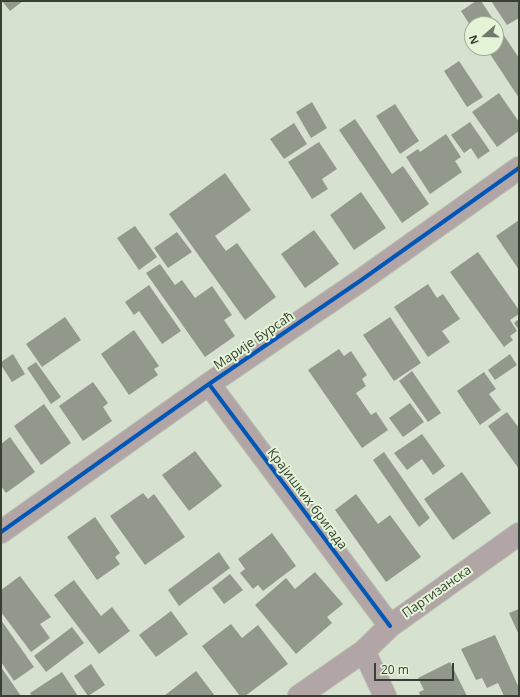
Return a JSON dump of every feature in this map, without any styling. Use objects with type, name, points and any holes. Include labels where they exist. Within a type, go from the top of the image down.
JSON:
[{"type":"street","name":"Марије Бурсаћ","points":[[1,532],[209,384],[360,281],[519,168]]},
{"type":"street","name":"Крајишких бригада","points":[[209,384],[390,626]]},
{"type":"street","name":"Партизанска","points":[[299,696],[364,651],[390,626],[519,534]]},
{"type":"street","points":[[364,651],[384,696]]},
{"type":"building","points":[[2,1],[23,1],[10,11]]},
{"type":"building","points":[[476,1],[481,1],[491,16],[464,16],[461,11]]},
{"type":"building","points":[[491,1],[519,1],[519,18],[507,25],[504,20],[504,16],[501,16]]},
{"type":"building","points":[[504,36],[519,58],[519,98],[491,56],[504,56]]},
{"type":"building","points":[[459,61],[483,97],[467,107],[444,71]]},
{"type":"building","points":[[499,93],[519,122],[519,131],[497,147],[472,112]]},
{"type":"building","points":[[312,102],[327,128],[311,138],[296,112]]},
{"type":"building","points":[[395,104],[419,141],[400,154],[376,116]]},
{"type":"building","points":[[355,119],[392,174],[403,166],[429,204],[402,223],[339,130]]},
{"type":"building","points":[[470,122],[490,151],[478,159],[471,148],[464,153],[451,135]]},
{"type":"building","points":[[294,123],[307,144],[284,159],[270,139]]},
{"type":"building","points":[[446,134],[461,157],[455,161],[462,172],[430,194],[406,157],[418,149],[420,152]]},
{"type":"building","points":[[319,142],[337,169],[322,179],[328,189],[312,199],[288,162]]},
{"type":"building","points":[[225,173],[251,210],[215,236],[226,251],[237,243],[276,297],[245,320],[169,214]]},
{"type":"building","points":[[361,192],[386,228],[354,250],[330,215]]},
{"type":"building","points":[[519,220],[519,270],[496,236]]},
{"type":"building","points":[[135,226],[157,257],[139,270],[117,238]]},
{"type":"building","points":[[314,230],[339,264],[305,288],[281,254]]},
{"type":"building","points":[[177,232],[192,252],[168,268],[154,248]]},
{"type":"building","points":[[478,252],[519,310],[519,314],[510,320],[517,331],[510,336],[513,340],[504,347],[450,272]]},
{"type":"building","points":[[160,264],[175,285],[182,280],[195,298],[212,286],[232,315],[224,320],[235,336],[205,357],[146,273]]},
{"type":"building","points":[[428,284],[437,298],[443,294],[460,319],[442,331],[450,342],[428,357],[394,307]]},
{"type":"building","points":[[149,285],[181,331],[162,344],[139,311],[134,315],[125,302]]},
{"type":"building","points":[[65,317],[81,340],[42,367],[26,344]]},
{"type":"building","points":[[390,317],[421,363],[394,381],[363,335]]},
{"type":"building","points":[[519,319],[519,330],[514,323]]},
{"type":"building","points":[[134,330],[159,366],[154,369],[158,375],[129,395],[101,354]]},
{"type":"building","points":[[339,349],[344,356],[351,351],[367,375],[362,379],[366,386],[356,393],[371,415],[376,412],[388,430],[362,448],[308,370]]},
{"type":"building","points":[[13,354],[25,374],[12,382],[1,365],[1,362]]},
{"type":"building","points":[[510,354],[517,365],[495,380],[488,370]]},
{"type":"building","points":[[36,362],[61,397],[51,404],[27,368]]},
{"type":"building","points":[[412,371],[441,413],[428,422],[399,381]]},
{"type":"building","points":[[484,372],[496,389],[489,394],[501,410],[480,425],[457,391]]},
{"type":"building","points":[[93,382],[108,403],[103,407],[112,421],[83,441],[59,406]]},
{"type":"building","points":[[410,403],[424,422],[403,437],[389,418]]},
{"type":"building","points":[[44,404],[71,443],[41,465],[14,426]]},
{"type":"building","points":[[507,412],[519,428],[519,469],[488,426]]},
{"type":"building","points":[[422,434],[445,466],[433,475],[422,459],[407,470],[394,453]]},
{"type":"building","points":[[10,437],[35,472],[6,493],[1,486],[1,444]]},
{"type":"building","points":[[195,451],[222,486],[189,511],[162,475]]},
{"type":"building","points":[[384,452],[430,518],[419,527],[373,460]]},
{"type":"building","points":[[462,472],[491,513],[453,540],[424,499]]},
{"type":"building","points":[[143,493],[148,499],[154,494],[185,537],[145,565],[110,516]]},
{"type":"building","points":[[356,494],[378,524],[390,515],[421,557],[386,582],[335,510]]},
{"type":"building","points":[[95,517],[120,553],[115,557],[120,564],[97,580],[67,537]]},
{"type":"building","points":[[272,533],[296,566],[263,591],[258,585],[253,589],[240,573],[245,569],[238,559]]},
{"type":"building","points":[[219,552],[230,568],[179,606],[168,590]]},
{"type":"building","points":[[315,572],[343,604],[327,617],[332,623],[296,654],[255,605],[286,578],[295,589]]},
{"type":"building","points":[[230,574],[243,590],[224,604],[212,588]]},
{"type":"building","points":[[20,576],[51,617],[40,624],[50,638],[31,652],[1,612],[1,590]]},
{"type":"building","points":[[74,580],[101,616],[112,607],[130,631],[99,654],[54,595]]},
{"type":"building","points":[[519,609],[519,635],[509,613]]},
{"type":"building","points":[[171,611],[188,634],[156,657],[139,635]]},
{"type":"building","points":[[1,620],[34,667],[14,681],[1,662]]},
{"type":"building","points":[[231,624],[242,638],[258,625],[288,664],[245,696],[240,696],[202,646]]},
{"type":"building","points":[[72,627],[84,643],[46,672],[34,656]]},
{"type":"building","points":[[495,635],[519,688],[519,696],[504,696],[498,683],[487,688],[482,678],[476,680],[461,649]]},
{"type":"building","points":[[450,662],[467,696],[420,696],[419,692],[424,690],[418,678]]},
{"type":"building","points":[[91,664],[105,685],[88,696],[74,676]]},
{"type":"building","points":[[1,667],[21,696],[2,696]]},
{"type":"building","points":[[196,671],[215,696],[164,696]]},
{"type":"building","points":[[62,672],[78,696],[32,696],[30,693]]},
{"type":"cycle path","points":[[1,532],[209,384],[360,281],[519,168]]},
{"type":"cycle path","points":[[209,384],[390,626]]}]
